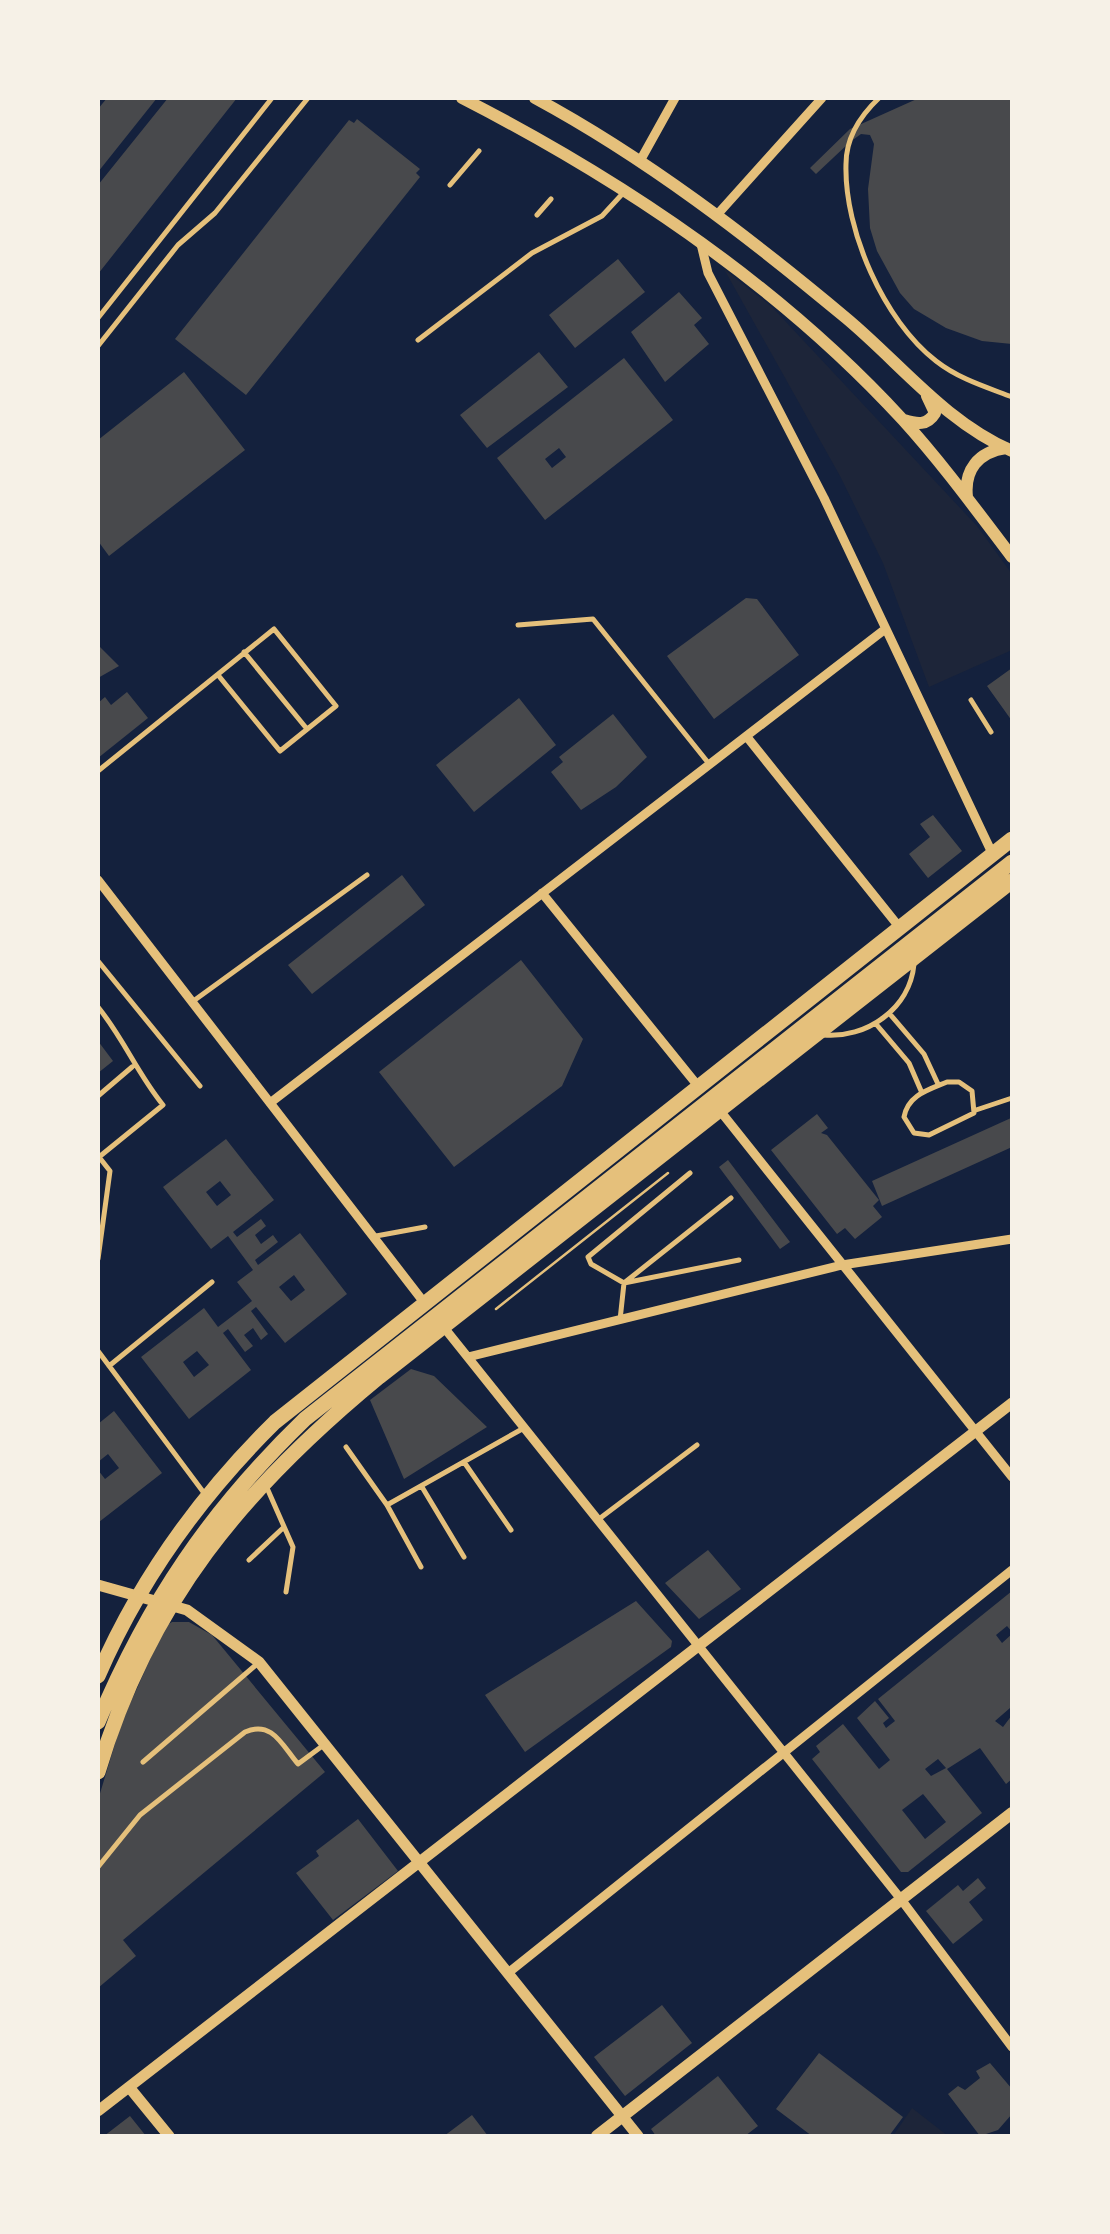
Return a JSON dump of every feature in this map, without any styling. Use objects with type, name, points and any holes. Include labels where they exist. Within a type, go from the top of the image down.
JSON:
[{"type":"main road","points":[[462,98],[627,189],[770,296],[902,419],[1012,557]]},
{"type":"main road","points":[[535,98],[640,161],[716,216],[852,323],[925,393],[1009,449]]},
{"type":"main road","points":[[902,419],[922,424],[931,420],[935,413],[925,393]]},
{"type":"main road","points":[[967,498],[968,474],[974,463],[994,450],[1009,449]]},
{"type":"main road","points":[[98,1772],[163,1601],[264,1481],[434,1314],[698,1086],[1012,839]]},
{"type":"main road","points":[[98,1722],[202,1532],[265,1458],[305,1419],[1012,862]]},
{"type":"main road","points":[[98,1676],[137,1593],[206,1496],[309,1391],[434,1314],[721,1112],[1012,881]]},
{"type":"main road","points":[[597,2136],[1012,1813]]},
{"type":"street","points":[[640,161],[675,98]]},
{"type":"street","points":[[716,216],[822,98]]},
{"type":"street","points":[[700,242],[708,274],[824,498],[993,854]]},
{"type":"street","points":[[270,1103],[884,630]]},
{"type":"street","points":[[747,737],[900,928]]},
{"type":"street","points":[[98,880],[102,893],[192,1002],[697,1648],[786,1753],[1012,2047]]},
{"type":"street","points":[[542,893],[698,1086]]},
{"type":"street","points":[[721,1112],[1012,1477]]},
{"type":"street","points":[[468,1357],[842,1265],[1012,1239]]},
{"type":"street","points":[[98,2111],[1012,1402]]},
{"type":"street","points":[[508,1973],[1012,1570]]},
{"type":"street","points":[[98,1585],[163,1601],[212,1624],[259,1662],[638,2136]]},
{"type":"street","points":[[129,2087],[170,2136]]},
{"type":"lane","points":[[98,318],[272,98]]},
{"type":"lane","points":[[98,346],[178,244],[215,213],[308,98]]},
{"type":"lane","points":[[879,98],[856,122],[845,162],[851,203],[871,272],[899,324],[936,361],[969,381],[1012,396]]},
{"type":"lane","points":[[450,185],[479,151]]},
{"type":"lane","points":[[418,340],[532,253],[602,216],[627,189]]},
{"type":"lane","points":[[537,215],[552,200]]},
{"type":"lane","points":[[518,625],[593,618],[710,765]]},
{"type":"lane","points":[[98,771],[244,652],[274,629],[336,706],[280,751],[218,674]]},
{"type":"lane","points":[[244,652],[306,730]]},
{"type":"lane","points":[[972,700],[992,732]]},
{"type":"lane","points":[[192,1002],[367,875]]},
{"type":"lane","points":[[820,1035],[850,1034],[876,1024],[890,1013],[908,988],[914,960]]},
{"type":"lane","points":[[98,961],[200,1086]]},
{"type":"lane","points":[[98,1007],[123,1038],[132,1067],[163,1105],[98,1156],[110,1171],[98,1260]]},
{"type":"lane","points":[[890,1013],[924,1054],[939,1085]]},
{"type":"lane","points":[[876,1024],[909,1064],[922,1093]]},
{"type":"lane","points":[[98,1096],[132,1067]]},
{"type":"lane","points":[[976,1110],[972,1091],[964,1084],[939,1085],[910,1102],[904,1117],[919,1135],[955,1124],[976,1110],[1012,1098]]},
{"type":"lane","points":[[690,1173],[588,1257],[590,1264],[624,1282],[739,1260]]},
{"type":"lane","points":[[620,1320],[624,1282],[732,1198]]},
{"type":"lane","points":[[373,1236],[425,1227]]},
{"type":"lane","points":[[109,1366],[212,1282]]},
{"type":"lane","points":[[98,1351],[206,1496]]},
{"type":"lane","points":[[387,1506],[524,1428]]},
{"type":"lane","points":[[597,1520],[697,1444]]},
{"type":"lane","points":[[346,1447],[387,1506],[421,1568]]},
{"type":"lane","points":[[464,1462],[511,1530]]},
{"type":"lane","points":[[264,1481],[293,1554],[286,1592]]},
{"type":"lane","points":[[422,1487],[464,1557]]},
{"type":"lane","points":[[249,1560],[284,1527]]},
{"type":"lane","points":[[143,1762],[259,1662]]},
{"type":"lane","points":[[98,1867],[140,1814],[246,1732],[258,1726],[270,1729],[298,1764],[326,1743]]},
{"type":"shaded area","points":[[724,269],[772,307],[977,526],[1012,574],[1012,650],[929,687],[883,563],[840,476]]},
{"type":"shaded area","points":[[912,2108],[948,2136],[893,2136]]},
{"type":"building","points":[[107,98],[157,98],[98,172],[98,109]]},
{"type":"building","points":[[168,98],[237,98],[98,274],[98,185]]},
{"type":"building","points":[[919,98],[1012,98],[1012,344],[982,341],[946,328],[914,309],[900,293],[877,251],[870,228],[868,189],[874,144],[870,135],[861,134],[816,174],[810,168],[850,129]]},
{"type":"building","points":[[357,119],[420,169],[416,173],[420,177],[246,395],[175,339],[349,120],[354,123]]},
{"type":"building","points":[[618,259],[645,292],[575,348],[549,315]]},
{"type":"building","points":[[679,292],[702,318],[694,325],[709,344],[665,382],[631,332]]},
{"type":"building","points":[[539,352],[568,387],[487,448],[460,415]]},
{"type":"building","points":[[624,358],[673,420],[545,520],[497,458]],"holes":[[[559,448],[566,457],[552,468],[545,459]]]},
{"type":"building","points":[[184,372],[245,450],[109,556],[98,541],[98,440]]},
{"type":"building","points":[[746,598],[757,599],[799,655],[714,719],[667,656]]},
{"type":"building","points":[[98,645],[119,666],[98,678]]},
{"type":"building","points":[[1012,668],[1012,721],[987,686]]},
{"type":"building","points":[[127,692],[148,718],[98,758],[98,703],[105,697],[111,705]]},
{"type":"building","points":[[519,698],[556,745],[474,812],[436,765]]},
{"type":"building","points":[[613,714],[647,757],[616,787],[581,810],[551,772],[563,762],[559,757]]},
{"type":"building","points":[[933,815],[962,851],[928,878],[909,854],[930,837],[920,824]]},
{"type":"building","points":[[402,875],[425,905],[312,994],[288,965]]},
{"type":"building","points":[[521,960],[583,1039],[562,1086],[454,1167],[379,1072]]},
{"type":"building","points":[[98,1041],[113,1061],[98,1073]]},
{"type":"building","points":[[817,1114],[828,1128],[821,1133],[827,1135],[879,1200],[873,1206],[882,1217],[855,1239],[845,1228],[837,1234],[771,1150]]},
{"type":"building","points":[[1011,1118],[1012,1147],[882,1206],[872,1181]]},
{"type":"building","points":[[226,1139],[274,1200],[233,1232],[237,1237],[261,1219],[266,1226],[255,1235],[261,1244],[273,1235],[278,1242],[255,1260],[258,1265],[300,1233],[347,1294],[285,1343],[256,1307],[251,1311],[268,1334],[261,1340],[253,1328],[244,1335],[253,1346],[245,1352],[228,1329],[223,1333],[251,1370],[189,1419],[141,1357],[204,1308],[218,1327],[252,1301],[237,1282],[253,1270],[228,1236],[211,1249],[163,1187]],"holes":[[[220,1181],[231,1195],[217,1206],[206,1192]],[[294,1275],[305,1290],[291,1301],[279,1287]],[[197,1351],[209,1365],[194,1377],[183,1362]]]},
{"type":"building","points":[[728,1160],[790,1242],[780,1249],[719,1167]]},
{"type":"building","points":[[411,1369],[434,1376],[487,1427],[404,1479],[370,1400]]},
{"type":"building","points":[[114,1411],[162,1473],[99,1522],[98,1470],[105,1479],[119,1468],[108,1454],[98,1462],[98,1424]]},
{"type":"building","points":[[708,1550],[741,1589],[699,1619],[665,1583]]},
{"type":"building","points":[[1012,1591],[1012,1632],[1007,1626],[996,1635],[1002,1643],[1012,1634],[1012,1710],[995,1721],[1003,1727],[1012,1715],[1012,1779],[1006,1784],[980,1748],[947,1769],[982,1813],[908,1872],[901,1872],[812,1759],[820,1752],[816,1746],[843,1724],[879,1769],[890,1760],[857,1718],[875,1701],[889,1718],[883,1723],[886,1728],[895,1721],[878,1699]],"holes":[[[938,1759],[946,1768],[931,1776],[925,1769]],[[923,1794],[946,1822],[925,1839],[902,1810]]]},
{"type":"building","points":[[636,1601],[672,1641],[671,1647],[525,1752],[485,1695]]},
{"type":"building","points":[[189,1622],[212,1635],[325,1772],[123,1940],[136,1956],[98,1988],[98,1800],[121,1724],[165,1626]]},
{"type":"building","points":[[358,1819],[398,1871],[333,1920],[296,1873],[319,1856],[316,1851]]},
{"type":"building","points":[[978,1878],[986,1888],[969,1902],[983,1920],[953,1944],[926,1911],[958,1885],[963,1891]]},
{"type":"building","points":[[662,2005],[692,2043],[625,2096],[594,2057]]},
{"type":"building","points":[[819,2053],[903,2117],[889,2136],[812,2136],[776,2109]]},
{"type":"building","points":[[990,2063],[1012,2089],[1012,2114],[998,2130],[980,2136],[948,2094],[958,2086],[965,2090],[980,2078],[976,2071]]},
{"type":"building","points":[[718,2076],[758,2126],[745,2136],[656,2136],[651,2129]]},
{"type":"building","points":[[472,2115],[488,2136],[444,2136]]},
{"type":"building","points":[[130,2116],[146,2136],[104,2136]]}]
